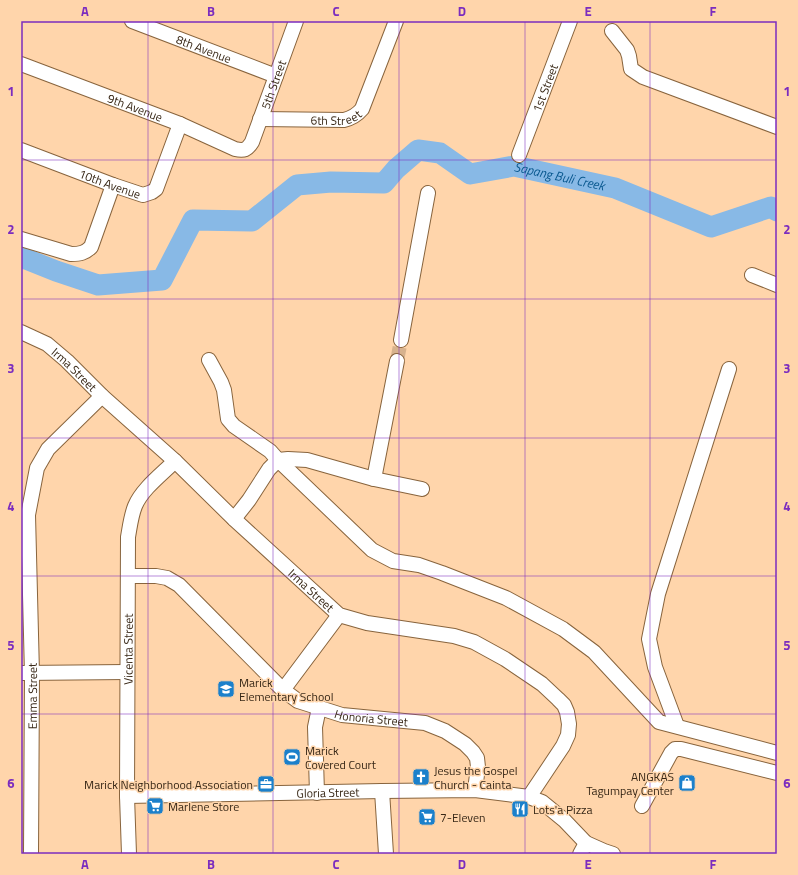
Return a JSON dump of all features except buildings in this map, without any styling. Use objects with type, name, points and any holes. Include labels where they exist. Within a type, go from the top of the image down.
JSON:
[{"type":"street","name":"8th Avenue","points":[[132,21],[276,76]]},
{"type":"street","name":"5th Street","points":[[248,148],[252,142],[296,21]]},
{"type":"street","name":"6th Street","points":[[260,119],[344,120],[352,118],[358,114],[362,109],[396,21]]},
{"type":"street","name":"1st Street","points":[[519,155],[570,21]]},
{"type":"street","points":[[612,31],[627,50],[631,69],[643,76],[777,127]]},
{"type":"street","name":"9th Avenue","points":[[21,64],[180,124],[235,149],[242,150],[248,148]]},
{"type":"street","name":"10th Avenue","points":[[21,150],[143,195],[156,189],[180,124]]},
{"type":"street","points":[[21,239],[72,254],[86,252],[91,247],[114,185]]},
{"type":"street","points":[[401,340],[428,193]]},
{"type":"street","points":[[752,275],[777,285]]},
{"type":"street","name":"Irma Street","points":[[21,332],[47,344],[67,361],[102,396],[175,462],[234,519],[339,614],[366,623],[454,636],[474,642],[505,659],[542,684],[564,705],[569,724],[568,735],[563,746],[529,797]]},
{"type":"street","points":[[209,360],[221,382],[224,390],[228,419],[234,426],[270,451],[372,550],[393,561],[419,565],[506,598],[563,629],[594,652],[659,722],[777,753]]},
{"type":"street","points":[[374,479],[397,361]]},
{"type":"street","points":[[677,726],[655,667],[649,639],[658,594],[729,369]]},
{"type":"street","name":"Emma Street","points":[[31,854],[26,673],[28,515],[37,468],[48,450],[102,396]]},
{"type":"street","points":[[234,519],[249,500],[269,469],[278,460],[307,460],[374,479],[422,489]]},
{"type":"street","name":"Vicenta Street","points":[[129,854],[127,796],[128,537],[131,519],[136,505],[144,492],[175,462]]},
{"type":"street","name":"Honoria Street","points":[[128,576],[156,576],[166,578],[179,585],[283,690],[298,701],[342,715],[425,723],[445,731],[465,744],[477,758],[478,767],[475,790]]},
{"type":"street","points":[[283,690],[339,614]]},
{"type":"street","points":[[26,673],[127,672]]},
{"type":"street","points":[[317,793],[315,727],[319,708]]},
{"type":"street","points":[[642,806],[671,753],[675,749],[681,749],[777,773]]},
{"type":"street","name":"Gloria Street","points":[[127,796],[475,790],[529,797],[542,802],[564,820],[583,849]]},
{"type":"street","points":[[382,791],[386,854]]},
{"type":"street","points":[[583,849],[604,851],[614,854]]},
{"type":"waterway","name":"Sapang Buli Creek","points":[[21,257],[98,285],[162,280],[193,220],[252,221],[297,185],[331,182],[384,183],[396,169],[418,150],[440,153],[470,174],[514,166],[615,188],[711,227],[771,207],[777,211]]},
{"type":"tunnel","points":[[397,361],[401,340]]},
{"type":"place","name":"Marick Elementary School","points":[[226,689]]},
{"type":"place","name":"Marick Covered Court","points":[[292,757]]},
{"type":"place","name":"Jesus the Gospel Church - Cainta","points":[[421,777]]},
{"type":"place","name":"ANGKAS Tagumpay Center","points":[[687,783]]},
{"type":"place","name":"Marick Neighborhood Association","points":[[266,784]]},
{"type":"place","name":"Marlene Store","points":[[155,806]]},
{"type":"place","name":"Lots'a Pizza","points":[[520,809]]},
{"type":"place","name":"7-Eleven","points":[[427,817]]}]
